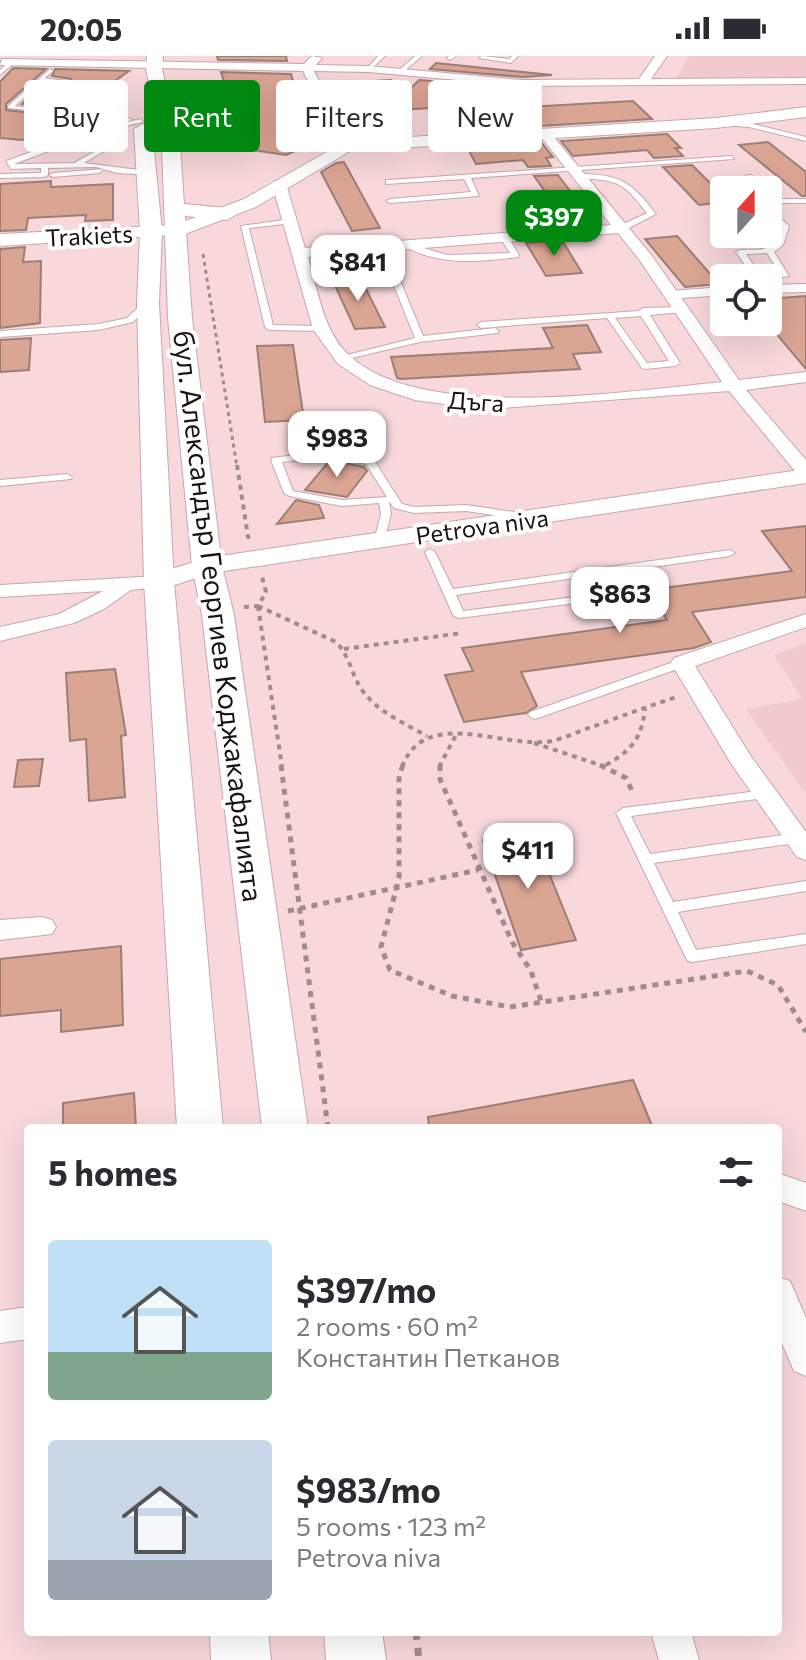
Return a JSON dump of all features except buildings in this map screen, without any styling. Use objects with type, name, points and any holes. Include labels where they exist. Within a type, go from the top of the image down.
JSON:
[{"type":"main road","name":"бул. Александър Георгиев Коджакафалията","points":[[154,60],[180,146],[177,220],[180,318],[209,576],[284,1124]]},
{"type":"main road","name":"бул. Александър Георгиев Коджакафалията","points":[[140,116],[151,232],[142,583],[200,1124]]},
{"type":"main road","points":[[177,220],[227,214]]},
{"type":"main road","points":[[239,1636],[241,1660]]},
{"type":"main road","points":[[353,1636],[356,1660]]},
{"type":"street","points":[[307,68],[319,56]]},
{"type":"street","points":[[643,82],[661,56]]},
{"type":"street","points":[[4,63],[133,67],[154,60],[368,69],[523,83],[806,81]]},
{"type":"street","points":[[307,68],[313,80]]},
{"type":"street","points":[[412,142],[716,123],[806,112]]},
{"type":"street","points":[[545,134],[622,228],[734,386],[806,474]]},
{"type":"street","name":"Trakiets","points":[[0,240],[151,232],[177,220],[203,223],[255,199],[285,204],[340,152]]},
{"type":"street","name":"Дъга","points":[[285,204],[328,344],[342,359],[368,377],[410,392],[455,402],[511,404],[734,386],[806,377]]},
{"type":"street","points":[[300,253],[622,228]]},
{"type":"street","points":[[782,289],[806,288]]},
{"type":"street","points":[[670,295],[710,292]]},
{"type":"street","name":"Petrova niva","points":[[209,576],[379,541],[536,519],[806,474]]},
{"type":"street","name":"Petrova niva","points":[[0,591],[142,583],[430,552],[806,494]]},
{"type":"street","points":[[0,634],[53,624],[95,608],[142,583]]},
{"type":"street","points":[[801,844],[682,663],[806,620]]},
{"type":"street","points":[[0,930],[42,927]]},
{"type":"street","points":[[782,1188],[806,1197]]},
{"type":"street","points":[[782,1302],[806,1359]]},
{"type":"street","points":[[0,1327],[24,1324]]},
{"type":"street","points":[[672,1636],[679,1660]]},
{"type":"lane","points":[[368,69],[382,56]]},
{"type":"lane","points":[[400,72],[419,56]]},
{"type":"lane","points":[[482,58],[511,61],[515,56]]},
{"type":"lane","points":[[41,80],[50,71]]},
{"type":"lane","points":[[24,94],[10,107],[24,108]]},
{"type":"lane","points":[[128,115],[140,116]]},
{"type":"lane","points":[[108,169],[91,174],[14,167],[9,163],[140,116]]},
{"type":"lane","points":[[716,123],[749,125],[806,139]]},
{"type":"lane","points":[[0,176],[77,164],[98,152]]},
{"type":"lane","points":[[389,182],[465,175],[578,172],[732,158]]},
{"type":"lane","points":[[77,164],[147,173]]},
{"type":"lane","points":[[578,172],[625,181],[652,214],[622,228]]},
{"type":"lane","points":[[390,201],[476,194],[465,175]]},
{"type":"lane","points":[[782,200],[806,201]]},
{"type":"lane","points":[[285,204],[245,226],[269,327],[321,329]]},
{"type":"lane","points":[[382,246],[420,339]]},
{"type":"lane","points":[[748,264],[740,252],[770,251],[774,248]]},
{"type":"lane","points":[[770,251],[778,264]]},
{"type":"lane","points":[[0,334],[99,327],[130,320],[148,303]]},
{"type":"lane","points":[[481,325],[681,310]]},
{"type":"lane","points":[[610,317],[645,366],[675,363],[643,311]]},
{"type":"lane","points":[[342,359],[420,339],[489,332],[522,322]]},
{"type":"lane","points":[[388,498],[342,503],[289,493],[276,460],[328,454],[370,462],[388,498],[398,506],[414,510],[466,508],[536,519]]},
{"type":"lane","points":[[0,483],[67,477]]},
{"type":"lane","points":[[379,541],[388,498]]},
{"type":"lane","points":[[430,552],[459,615],[615,595]]},
{"type":"lane","points":[[449,593],[730,553]]},
{"type":"lane","points":[[534,715],[682,663]]},
{"type":"lane","points":[[766,794],[623,813],[692,956],[806,939]]},
{"type":"lane","points":[[645,859],[801,844]]},
{"type":"lane","points":[[669,908],[806,886]]},
{"type":"path","points":[[203,223],[201,240],[248,537]]},
{"type":"path","points":[[328,1124],[302,908],[258,606],[336,642],[344,649],[361,689],[377,705],[427,736],[457,733],[529,741],[605,765],[626,778],[641,811]]},
{"type":"path","points":[[344,649],[466,633],[459,615]]},
{"type":"path","points":[[529,741],[560,738],[697,690]]},
{"type":"path","points":[[605,765],[629,752],[638,743],[644,733],[645,708]]},
{"type":"path","points":[[457,733],[439,768],[440,779],[512,942],[531,971],[542,1004]]},
{"type":"path","points":[[427,736],[402,760],[397,887],[381,947],[390,970],[452,996],[510,1007],[747,971],[773,978],[781,986],[806,1032]]},
{"type":"path","points":[[257,918],[478,870]]},
{"type":"path","points":[[416,1636],[419,1660]]},
{"type":"shaded area","points":[[689,56],[806,56],[806,79],[675,80]]},
{"type":"shaded area","points":[[806,643],[806,794],[746,709],[802,699],[774,655]]}]
